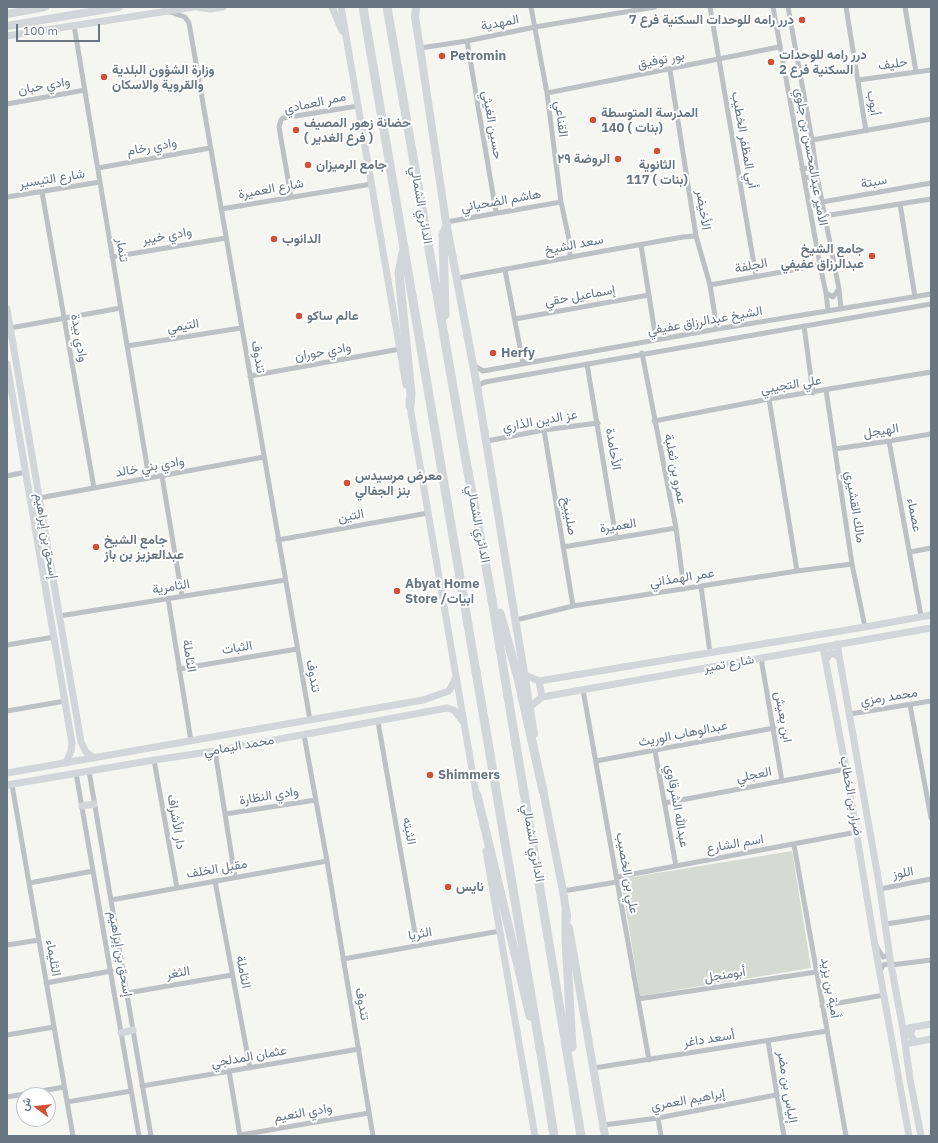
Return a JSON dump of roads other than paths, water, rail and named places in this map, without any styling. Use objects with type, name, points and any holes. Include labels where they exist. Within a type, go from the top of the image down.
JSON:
[{"type":"highway","name":"الدائري الشمالي","points":[[363,7],[554,1136]]},
{"type":"highway","name":"الدائري الشمالي","points":[[387,7],[465,456],[490,588],[581,1136]]},
{"type":"highway","points":[[444,334],[443,235],[447,223]]},
{"type":"highway","points":[[404,248],[399,273],[411,394],[410,406]]},
{"type":"highway","points":[[490,588],[500,616],[518,678],[543,791]]},
{"type":"highway","points":[[477,795],[526,1001],[542,1060]]},
{"type":"highway","points":[[566,911],[566,941],[575,1098]]},
{"type":"main road","points":[[7,14],[45,7]]},
{"type":"main road","points":[[7,26],[119,7]]},
{"type":"main road","name":"الدائري الشمالي","points":[[414,7],[447,223],[474,366],[481,384],[487,441],[543,791],[563,891],[606,1136]]},
{"type":"street","points":[[7,36],[194,7]]},
{"type":"street","points":[[197,7],[210,9],[223,7]]},
{"type":"street","points":[[332,7],[348,48]]},
{"type":"street","points":[[341,7],[535,1136]]},
{"type":"street","name":"القناعي","points":[[531,7],[547,93],[560,202],[568,238],[570,257]]},
{"type":"street","name":"المهدية","points":[[420,48],[655,7]]},
{"type":"street","name":"أبي المظفر الخطيب","points":[[710,7],[756,276]]},
{"type":"street","name":"الأمير عبدالمحسن بن جلوي","points":[[773,7],[779,47],[826,293],[828,311]]},
{"type":"street","name":"الأمير عبدالمحسن بن جلوي","points":[[788,7],[824,216],[839,289],[841,310]]},
{"type":"street","name":"أيوب","points":[[846,7],[866,131]]},
{"type":"street","points":[[905,7],[916,72]]},
{"type":"street","name":"تندوف","points":[[168,11],[185,18],[189,23],[310,720]]},
{"type":"street","name":"تنمار","points":[[74,25],[149,478]]},
{"type":"street","name":"حسين الغيثي","points":[[467,41],[496,212]]},
{"type":"street","name":"بور توفيق","points":[[547,93],[670,70],[779,47]]},
{"type":"street","name":"الأخيضر","points":[[670,70],[696,236],[710,286],[717,329]]},
{"type":"street","name":"حليف","points":[[858,80],[931,70]]},
{"type":"street","name":"وادي حبان","points":[[7,104],[85,90]]},
{"type":"street","name":"ممر العمادي","points":[[291,197],[279,127],[281,120],[283,118],[358,106]]},
{"type":"street","points":[[812,140],[931,119]]},
{"type":"street","name":"وادي رخام","points":[[98,168],[210,148]]},
{"type":"street","points":[[802,169],[816,167]]},
{"type":"street","points":[[804,178],[817,176]]},
{"type":"street","name":"شارع التيسير","points":[[7,197],[100,182]]},
{"type":"street","name":"سبتة","points":[[822,202],[931,183]]},
{"type":"street","name":"شارع العميرة","points":[[221,209],[372,184]]},
{"type":"street","name":"وادي بيدة","points":[[42,192],[94,488]]},
{"type":"street","name":"سبتة","points":[[824,216],[931,199]]},
{"type":"street","name":"هاشم الضحياني","points":[[447,223],[496,212],[560,202]]},
{"type":"street","points":[[900,204],[915,297]]},
{"type":"street","name":"سعد الشيخ","points":[[458,278],[683,237],[696,236]]},
{"type":"street","name":"وادي خيبر","points":[[112,257],[226,238]]},
{"type":"street","points":[[641,245],[656,340]]},
{"type":"street","name":"الجلفة","points":[[710,286],[820,264]]},
{"type":"street","points":[[505,270],[523,363]]},
{"type":"street","points":[[826,293],[833,297],[839,289]]},
{"type":"street","name":"الشيخ عبدالرزاق عفيفي","points":[[483,371],[717,329],[841,310],[931,294]]},
{"type":"street","name":"إسماعيل حقي","points":[[515,319],[649,295]]},
{"type":"street","name":"الشيخ عبدالرزاق عفيفي","points":[[481,384],[642,353],[931,304]]},
{"type":"street","name":"إسحق بن إبراهيم","points":[[7,308],[80,734],[83,747],[86,752],[94,758]]},
{"type":"street","points":[[10,328],[121,308]]},
{"type":"street","points":[[804,326],[813,393]]},
{"type":"street","name":"التيمي","points":[[127,346],[241,328]]},
{"type":"street","name":"وادي حوران","points":[[250,376],[400,349]]},
{"type":"street","name":"عمرو بن ثعلبة","points":[[642,353],[676,528],[684,589]]},
{"type":"street","name":"إسحق بن إبراهيم","points":[[7,364],[71,738],[72,748],[66,763]]},
{"type":"street","name":"الأحامدة","points":[[587,364],[616,538]]},
{"type":"street","points":[[474,366],[483,371],[481,384]]},
{"type":"street","name":"علي التجيبي","points":[[654,421],[769,399],[813,393],[931,372]]},
{"type":"street","name":"مالك القشيري","points":[[826,390],[852,564],[865,627]]},
{"type":"street","points":[[769,399],[797,571]]},
{"type":"street","name":"عز الدين الذاري","points":[[487,441],[544,430],[598,423]]},
{"type":"street","name":"صليبيخ","points":[[544,430],[573,606]]},
{"type":"street","points":[[19,433],[28,431]]},
{"type":"street","name":"الهيجل","points":[[835,449],[889,442],[931,434]]},
{"type":"street","name":"عصماء","points":[[889,442],[921,616]]},
{"type":"street","name":"وادي بني خالد","points":[[39,498],[264,457]]},
{"type":"street","points":[[7,476],[26,472]]},
{"type":"street","points":[[162,476],[182,596]]},
{"type":"street","name":"التين","points":[[278,540],[428,513]]},
{"type":"street","name":"العميرة","points":[[563,547],[676,528]]},
{"type":"street","points":[[910,552],[931,548]]},
{"type":"street","name":"عمر الهمذاني","points":[[516,620],[573,606],[797,571],[852,564]]},
{"type":"street","name":"الثامرية","points":[[59,616],[285,580]]},
{"type":"street","points":[[701,586],[710,653]]},
{"type":"street","name":"الثاملة","points":[[168,598],[191,741]]},
{"type":"street","points":[[525,675],[539,681],[865,627],[931,614]]},
{"type":"street","name":"شارع تمير","points":[[542,697],[931,628]]},
{"type":"street","points":[[7,645],[54,637]]},
{"type":"street","points":[[802,637],[804,650]]},
{"type":"street","points":[[791,639],[793,652]]},
{"type":"street","name":"ضرار بن الخطاب","points":[[837,644],[886,924],[891,965],[903,1029],[910,1079],[921,1136]]},
{"type":"street","name":"ضرار بن الخطاب","points":[[823,647],[846,769],[875,946],[909,1136]]},
{"type":"street","name":"الثبات","points":[[179,669],[297,649]]},
{"type":"street","points":[[826,660],[831,652],[839,657]]},
{"type":"street","name":"ابن يعيش","points":[[761,658],[782,781]]},
{"type":"street","name":"محمد اليمامي","points":[[7,773],[423,700],[448,691],[456,677]]},
{"type":"street","points":[[530,707],[542,697],[539,681]]},
{"type":"street","name":"علي بن الخصيب","points":[[583,690],[649,1060]]},
{"type":"street","points":[[423,700],[429,700],[430,702],[425,713]]},
{"type":"street","points":[[7,711],[65,701]]},
{"type":"street","name":"محمد رمزي","points":[[850,714],[931,701]]},
{"type":"street","points":[[910,705],[931,818]]},
{"type":"street","name":"محمد اليمامي","points":[[10,785],[215,751],[447,708],[454,710],[464,723]]},
{"type":"street","name":"الثبته","points":[[378,722],[418,945]]},
{"type":"street","name":"عبدالوهاب الوريث","points":[[596,761],[774,728]]},
{"type":"street","points":[[71,738],[77,743],[80,734]]},
{"type":"street","name":"تندوف","points":[[304,735],[327,861],[373,1136]]},
{"type":"street","points":[[164,746],[166,758]]},
{"type":"street","points":[[215,751],[235,877]]},
{"type":"street","name":"عبدالله الشرقاوي","points":[[656,751],[676,866]]},
{"type":"street","name":"دار الأشراف","points":[[154,760],[177,888]]},
{"type":"street","name":"العجلي","points":[[665,803],[846,769]]},
{"type":"street","name":"إسحق بن إبراهيم","points":[[89,771],[151,1136]]},
{"type":"street","name":"إسحق بن إبراهيم","points":[[76,773],[139,1136]]},
{"type":"street","name":"الثليماء","points":[[10,785],[29,882],[73,1136]]},
{"type":"street","name":"وادي النظارة","points":[[225,814],[316,800]]},
{"type":"street","points":[[82,806],[94,804]]},
{"type":"street","name":"اسم الشارع","points":[[563,891],[676,866],[857,832]]},
{"type":"street","name":"أمية بن يزيد","points":[[794,845],[846,1136]]},
{"type":"street","name":"مقبل الخلف","points":[[111,900],[327,861]]},
{"type":"street","points":[[29,882],[93,871]]},
{"type":"street","name":"اللوز","points":[[880,889],[931,879]]},
{"type":"street","name":"الثاملة","points":[[215,881],[250,1068]]},
{"type":"street","points":[[886,924],[931,916]]},
{"type":"street","name":"الثريا","points":[[343,958],[500,931]]},
{"type":"street","points":[[7,945],[39,940]]},
{"type":"street","points":[[875,946],[883,957],[887,956],[889,942]]},
{"type":"street","points":[[880,972],[883,965],[931,960]]},
{"type":"street","points":[[46,983],[111,971]]},
{"type":"street","name":"أبومنجل","points":[[638,999],[816,972]]},
{"type":"street","name":"الثغر","points":[[127,993],[232,975]]},
{"type":"street","points":[[822,1006],[884,995]]},
{"type":"street","points":[[903,1029],[931,1024]]},
{"type":"street","points":[[7,1035],[54,1027]]},
{"type":"street","points":[[913,1027],[910,1035],[916,1042]]},
{"type":"street","points":[[121,1033],[133,1030]]},
{"type":"street","name":"أسعد داغر","points":[[594,1068],[827,1031]]},
{"type":"street","points":[[905,1044],[931,1039]]},
{"type":"street","name":"إلياس بن مضر","points":[[768,1041],[784,1136]]},
{"type":"street","name":"عثمان المدلجي","points":[[142,1086],[359,1049]]},
{"type":"street","points":[[895,1056],[899,1064],[904,1066],[906,1062],[906,1052]]},
{"type":"street","points":[[229,1071],[240,1136]]},
{"type":"street","points":[[900,1085],[901,1076],[905,1073],[910,1079]]},
{"type":"street","points":[[7,1097],[64,1087]]},
{"type":"street","points":[[67,1102],[131,1091]]},
{"type":"street","name":"إبراهيم العمري","points":[[604,1125],[658,1118],[776,1095]]},
{"type":"street","name":"وادي النعيم","points":[[240,1136],[370,1113]]},
{"type":"street","points":[[658,1118],[661,1136]]},
{"type":"place","name":"درر رامه للوحدات السكنية فرع 7","points":[[802,20]]},
{"type":"place","name":"Petromin","points":[[442,56]]},
{"type":"place","name":"درر رامه للوحدات السكنية فرع 2","points":[[771,62]]},
{"type":"place","name":"وزارة الشؤون البلدية والقروية والاسكان","points":[[104,77]]},
{"type":"place","name":"المدرسة المتوسطة 140 ( بنات)","points":[[593,120]]},
{"type":"place","name":"حضانة زهور المصيف ( فرع الغدير )","points":[[296,130]]},
{"type":"place","name":"الثانوية 117 ( بنات)","points":[[657,151]]},
{"type":"place","name":"الروضة ٢٩","points":[[618,159]]},
{"type":"place","name":"جامع الرميزان","points":[[308,165]]},
{"type":"place","name":"الدانوب","points":[[274,239]]},
{"type":"place","name":"جامع الشيخ عبدالرزاق عفيفي","points":[[872,256]]},
{"type":"place","name":"عالم ساكو","points":[[299,316]]},
{"type":"place","name":"Herfy","points":[[493,353]]},
{"type":"place","name":"معرض مرسيدس بنز الجفالي","points":[[347,483]]},
{"type":"place","name":"جامع الشيخ عبدالعزيز بن باز","points":[[96,547]]},
{"type":"place","name":"Abyat Home Store /ابيات","points":[[397,591]]},
{"type":"place","name":"Shimmers","points":[[430,775]]},
{"type":"place","name":"نايس","points":[[448,887]]}]
